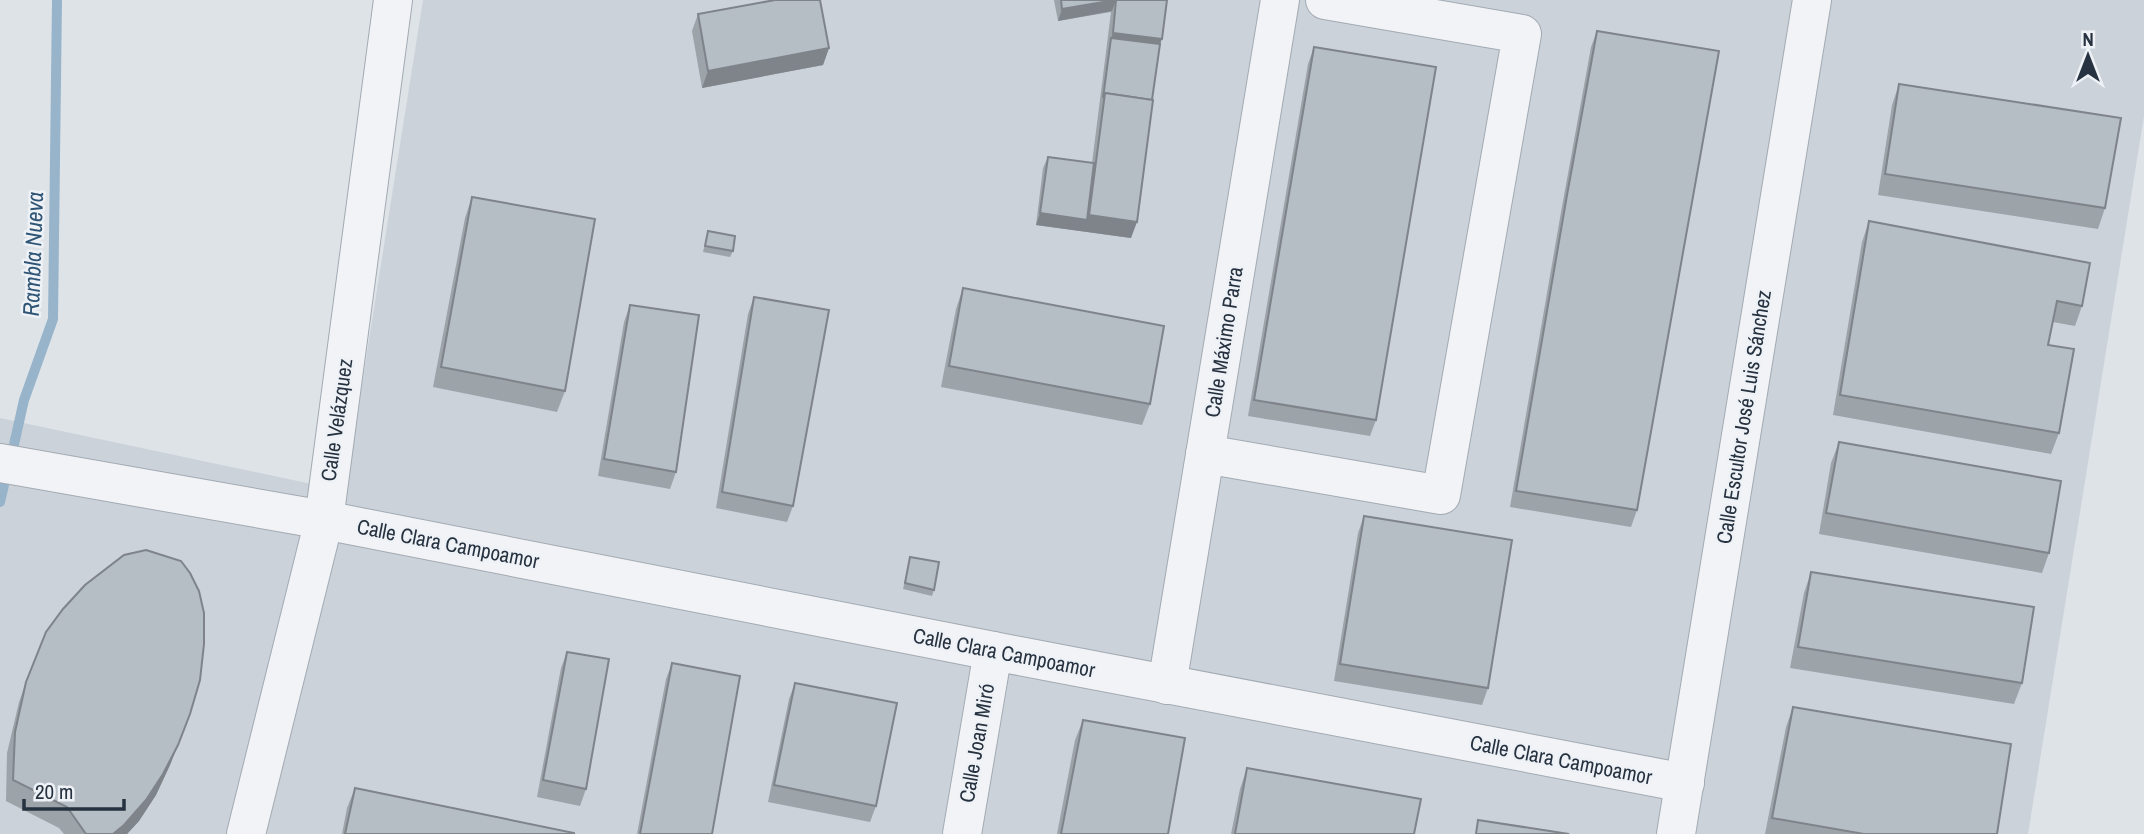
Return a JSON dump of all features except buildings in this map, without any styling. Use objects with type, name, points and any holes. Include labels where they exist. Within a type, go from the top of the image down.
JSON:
[{"type":"street","name":"Calle Velázquez","points":[[246,834],[324,520],[393,0]]},
{"type":"street","name":"Calle Máximo Parra","points":[[1167,685],[1280,0]]},
{"type":"street","points":[[1205,454],[1441,495],[1522,34],[1325,0]]},
{"type":"street","name":"Calle Escultor José Luis Sánchez","points":[[1676,834],[1812,0]]},
{"type":"street","name":"Calle Clara Campoamor","points":[[0,463],[324,520],[993,652],[1685,783]]},
{"type":"street","name":"Calle Joan Miró","points":[[962,834],[993,652]]},
{"type":"shaded area","points":[[423,0],[2144,0],[2144,116],[2028,834],[0,834],[0,418],[345,491]]},
{"type":"waterway","name":"Rambla Nueva","points":[[11,458],[24,400],[53,319],[57,0]]},
{"type":"waterway","name":"Rambla Nueva","points":[[0,502],[7,472]]}]
